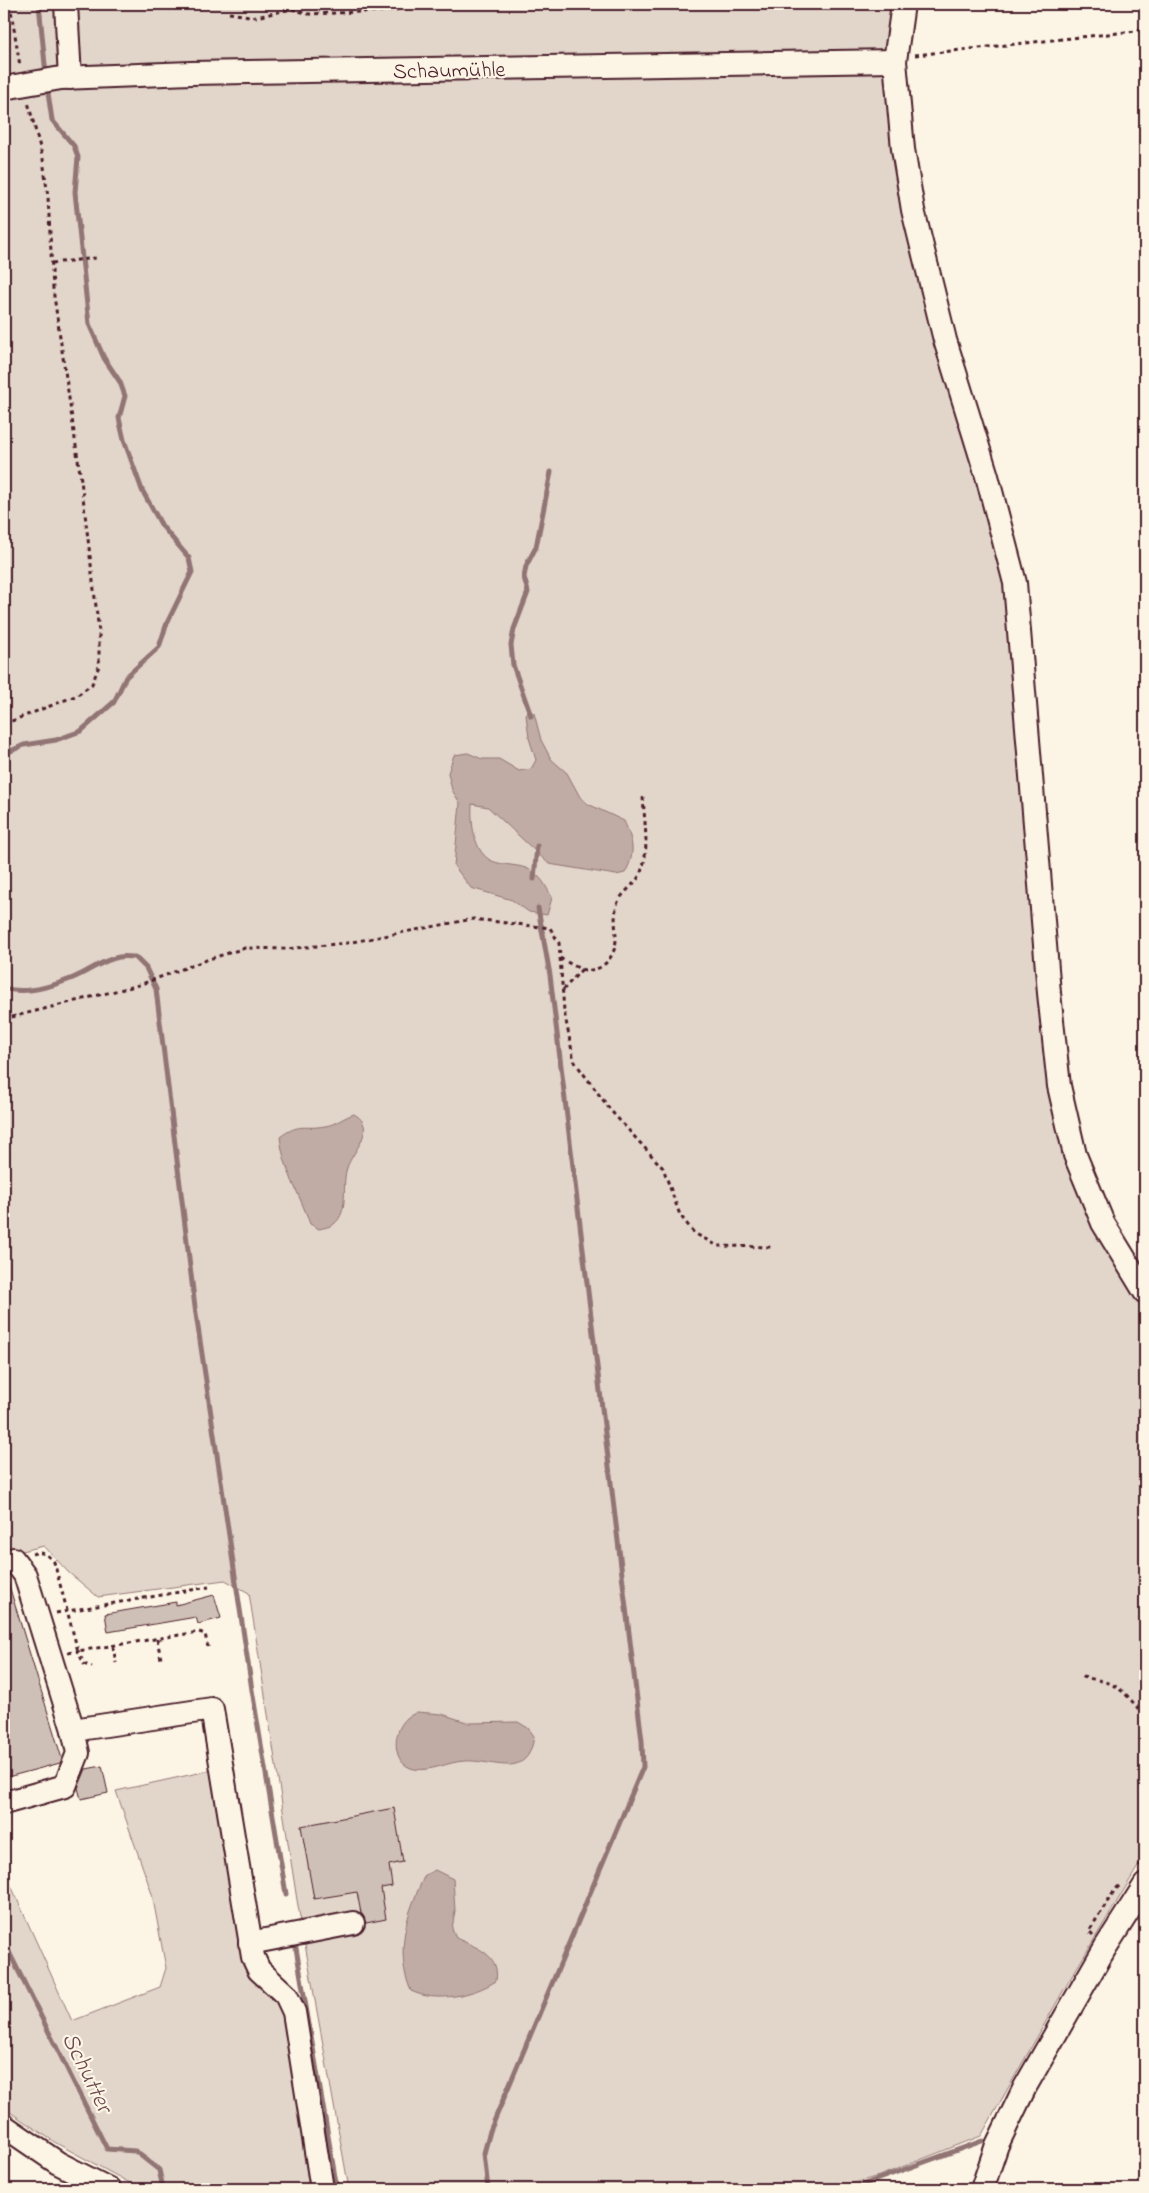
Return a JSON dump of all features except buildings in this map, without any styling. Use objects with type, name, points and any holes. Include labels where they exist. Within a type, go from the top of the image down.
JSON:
[{"type":"street","points":[[66,4],[66,78]]},
{"type":"street","points":[[903,4],[895,61],[903,149],[913,210],[945,340],[987,476],[1015,583],[1049,993],[1059,1086],[1075,1155],[1103,1223],[1145,1292]]},
{"type":"street","name":"Schaumühle","points":[[19,85],[66,78],[191,73],[895,61]]},
{"type":"street","points":[[4,1803],[65,1786],[78,1753],[73,1730],[25,1575],[13,1559]]},
{"type":"street","points":[[73,1730],[212,1710],[253,1957],[259,1970],[286,1995],[294,2012],[322,2189]]},
{"type":"street","points":[[982,2189],[997,2145],[1025,2087],[1105,1948],[1145,1885]]},
{"type":"street","points":[[250,1943],[354,1923]]},
{"type":"street","points":[[4,2126],[58,2163],[109,2189]]},
{"type":"path","points":[[4,724],[78,695],[92,684],[99,666],[99,632],[81,480],[53,289],[43,159],[19,85],[10,4]]},
{"type":"path","points":[[229,13],[256,17],[292,10],[309,14],[385,11],[438,4]]},
{"type":"path","points":[[895,61],[915,55],[1145,30]]},
{"type":"path","points":[[52,263],[96,258]]},
{"type":"path","points":[[560,958],[582,969],[593,970],[612,958],[616,940],[614,918],[619,900],[641,874],[645,856],[643,796]]},
{"type":"path","points":[[4,1019],[140,985],[245,948],[286,949],[347,943],[473,919],[550,928],[559,943],[564,1012],[574,1061],[612,1112],[662,1168],[680,1215],[694,1233],[718,1246],[773,1247]]},
{"type":"path","points":[[562,990],[582,969]]},
{"type":"path","points":[[13,1559],[41,1552],[47,1554],[54,1562],[78,1651],[84,1664],[92,1667]]},
{"type":"path","points":[[38,1617],[67,1610],[210,1587]]},
{"type":"path","points":[[50,1657],[199,1632],[205,1634],[208,1647]]},
{"type":"path","points":[[157,1639],[161,1659]]},
{"type":"path","points":[[113,1646],[116,1663]]},
{"type":"path","points":[[1082,1677],[1112,1683],[1125,1692],[1145,1717]]},
{"type":"shaded area","points":[[4,4],[897,4],[892,94],[995,527],[1017,642],[1053,1093],[1145,1302],[1145,1855],[1066,1986],[981,2136],[879,2176],[832,2189],[349,2189],[297,1900],[249,1593],[225,1580],[98,1597],[68,1572],[44,1546],[5,1555]]},
{"type":"shaded area","points":[[530,711],[534,713],[541,740],[551,759],[567,773],[580,797],[588,804],[624,821],[630,835],[632,847],[631,859],[625,873],[616,875],[549,864],[488,807],[472,804],[474,836],[481,851],[492,861],[526,868],[538,876],[552,898],[547,915],[529,912],[512,900],[471,888],[454,866],[460,803],[452,790],[448,773],[454,755],[468,753],[482,759],[499,759],[519,771],[531,769],[536,760],[529,738],[526,715]]},
{"type":"shaded area","points":[[354,1114],[361,1120],[364,1126],[364,1133],[345,1175],[342,1212],[334,1224],[319,1229],[310,1224],[288,1171],[280,1137],[297,1128],[329,1125]]},
{"type":"shaded area","points":[[417,1712],[442,1714],[469,1723],[518,1722],[528,1728],[534,1736],[525,1759],[517,1764],[508,1765],[464,1761],[427,1769],[414,1769],[406,1766],[401,1761],[396,1746],[402,1724],[408,1717]]},
{"type":"shaded area","points":[[212,1770],[251,1972],[284,2007],[309,2189],[141,2189],[56,2143],[4,2108],[4,1870],[72,2021],[160,1987],[166,1968],[152,1894],[116,1791]]},
{"type":"shaded area","points":[[435,1870],[453,1879],[455,1911],[452,1929],[456,1938],[478,1948],[491,1958],[495,1964],[496,1981],[477,1991],[454,1996],[432,1997],[411,1991],[403,1961],[405,1932],[408,1917],[425,1875]]},
{"type":"waterway","points":[[39,4],[46,75]]},
{"type":"waterway","points":[[4,754],[24,745],[56,740],[81,731],[114,702],[126,677],[159,647],[167,623],[192,572],[189,558],[162,526],[142,490],[124,440],[119,418],[125,396],[120,382],[104,358],[89,324],[75,192],[78,157],[74,146],[52,120],[47,86]]},
{"type":"waterway","points":[[531,716],[513,665],[511,645],[514,629],[528,592],[524,577],[526,566],[536,547],[551,472]]},
{"type":"waterway","points":[[534,879],[537,846]]},
{"type":"waterway","points":[[488,2189],[484,2153],[490,2131],[643,1767],[642,1741],[550,975],[538,908]]},
{"type":"waterway","points":[[4,988],[20,991],[48,987],[73,978],[107,961],[119,957],[135,957],[146,968],[156,989],[195,1307],[252,1690],[286,1894]]},
{"type":"waterway","name":"Schutter","points":[[4,1942],[107,2149],[135,2151],[159,2170],[163,2188]]},
{"type":"waterway","points":[[296,1948],[337,2189]]},
{"type":"waterway","points":[[851,2189],[982,2141]]}]
